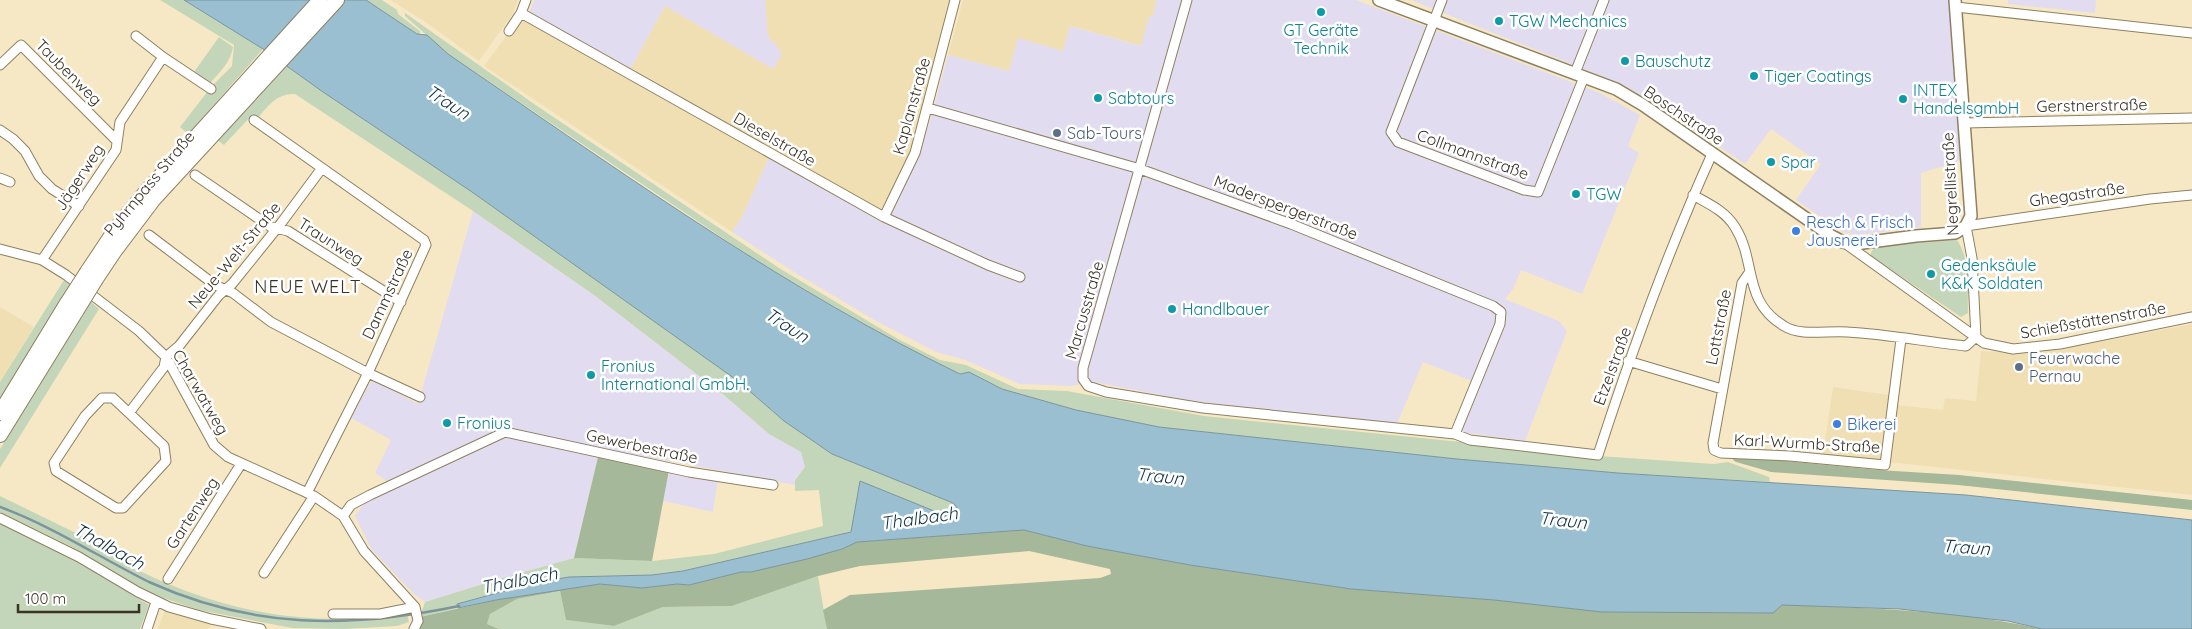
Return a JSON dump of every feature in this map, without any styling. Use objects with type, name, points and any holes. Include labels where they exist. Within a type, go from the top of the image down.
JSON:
[{"type":"main road","name":"Pyhrnpass Straße","points":[[259,76],[320,0]]},
{"type":"main road","name":"Pyhrnpass Straße","points":[[0,413],[92,276],[117,227],[144,194],[259,76],[337,0]]},
{"type":"main road","name":"Boschstraße","points":[[1379,0],[1616,89],[1643,105],[1843,242]]},
{"type":"main road","name":"Negrellistraße","points":[[1955,4],[1971,216],[1966,226]]},
{"type":"main road","points":[[1843,242],[1855,244],[1955,233],[1966,226]]},
{"type":"main road","name":"Pyhrnpass Straße","points":[[0,435],[72,306]]},
{"type":"street","points":[[509,31],[521,13],[526,0]]},
{"type":"street","name":"Kaplanstraße","points":[[884,217],[915,153],[955,0]]},
{"type":"street","name":"Marcusstraße","points":[[1187,0],[1083,368],[1083,379],[1088,386],[1106,392],[1203,408],[1455,434]]},
{"type":"street","name":"Collmannstraße","points":[[1442,0],[1391,132],[1398,142],[1524,190],[1538,192],[1580,75]]},
{"type":"street","points":[[1580,75],[1604,0]]},
{"type":"street","points":[[1955,4],[2192,33]]},
{"type":"street","name":"Dieselstraße","points":[[521,13],[884,217],[988,265],[1020,277]]},
{"type":"street","points":[[136,36],[163,57],[211,89]]},
{"type":"street","name":"Taubenweg","points":[[0,65],[21,45],[116,140]]},
{"type":"street","name":"Jägerweg","points":[[42,260],[116,150],[120,122],[163,57]]},
{"type":"street","name":"Maderspergerstraße","points":[[928,108],[1140,169],[1299,227],[1493,306],[1501,312],[1500,324],[1455,434]]},
{"type":"street","name":"Gerstnerstraße","points":[[1964,124],[2192,118]]},
{"type":"street","name":"Dammstraße","points":[[254,120],[424,240],[426,245],[310,494],[264,573]]},
{"type":"street","points":[[0,130],[14,139],[25,151],[39,176],[46,183],[79,206]]},
{"type":"street","name":"Etzelstraße","points":[[1455,434],[1470,440],[1598,455],[1628,361],[1693,195],[1712,154]]},
{"type":"street","name":"Neue-Welt-Straße","points":[[129,413],[164,367],[166,357],[179,346],[277,228],[322,168]]},
{"type":"street","name":"Traunweg","points":[[195,175],[271,227],[288,232],[401,302]]},
{"type":"street","points":[[0,178],[10,182]]},
{"type":"street","points":[[1693,195],[1719,209],[1734,226],[1745,246],[1753,290],[1763,308],[1785,327],[1796,331],[1848,332],[1966,346],[1976,337]]},
{"type":"street","name":"Ghegastraße","points":[[1966,226],[2150,199],[2192,195]]},
{"type":"street","name":"Negrellistraße","points":[[1966,226],[1972,258],[1976,337]]},
{"type":"street","points":[[149,235],[215,285],[233,292],[272,322],[368,373],[420,397]]},
{"type":"street","name":"Boschstraße","points":[[1843,242],[1976,337]]},
{"type":"street","name":"Charwatweg","points":[[0,249],[42,260],[104,303],[139,331],[166,357],[214,445],[241,464],[310,494],[343,516],[364,551],[416,620]]},
{"type":"street","name":"Lottstraße","points":[[1721,453],[1714,450],[1713,443],[1742,283],[1749,273]]},
{"type":"street","points":[[1093,298],[1102,300]]},
{"type":"street","name":"Schießstättenstraße","points":[[1976,337],[1984,343],[2013,349],[2060,344],[2192,317]]},
{"type":"street","name":"Karl-Wurmb-Straße","points":[[1721,453],[1790,456],[1885,465],[1901,339]]},
{"type":"street","name":"Lottstraße","points":[[1628,361],[1722,389]]},
{"type":"street","points":[[102,398],[113,398],[129,413],[164,446],[166,461],[123,508],[116,508],[56,471],[54,463],[85,416],[102,398]]},
{"type":"street","name":"Gewerbestraße","points":[[343,516],[351,505],[370,495],[505,432],[689,472],[773,485]]},
{"type":"street","name":"Gartenweg","points":[[168,579],[241,464]]},
{"type":"street","points":[[0,518],[79,557],[156,602],[194,614],[261,629]]},
{"type":"street","points":[[147,629],[156,602]]},
{"type":"street","points":[[333,614],[380,614],[416,620]]},
{"type":"shaded area","points":[[390,0],[518,0],[512,15],[479,61],[424,21]]},
{"type":"shaded area","points":[[534,0],[765,0],[768,37],[782,54],[773,69],[665,6],[631,68],[529,13]]},
{"type":"shaded area","points":[[765,0],[954,0],[918,133],[903,169],[881,210],[631,68],[665,6],[773,68],[777,46],[768,37]]},
{"type":"shaded area","points":[[963,0],[1157,0],[1153,15],[1149,17],[1142,46],[1071,26],[1063,51],[1009,71],[948,55]]},
{"type":"shaded area","points":[[1157,0],[1356,0],[1600,93],[1640,115],[1628,146],[1639,153],[1582,294],[1521,270],[1513,289],[1505,299],[1559,321],[1567,331],[1525,441],[1452,431],[1472,381],[1423,362],[1397,424],[1273,412],[1186,400],[1093,382],[1071,386],[1020,384],[965,360],[936,352],[876,321],[797,274],[732,232],[742,217],[770,155],[873,217],[885,222],[915,165],[932,114],[948,55],[1009,71],[1018,38],[1063,51],[1070,26],[1141,46],[1149,17],[1153,15]]},
{"type":"shaded area","points":[[1411,0],[1951,0],[1960,161],[1921,173],[1921,227],[1857,235],[1843,232],[1796,200],[1821,164],[1771,129],[1745,164],[1624,85]]},
{"type":"shaded area","points":[[2008,0],[2096,0],[2095,13],[2008,4]]},
{"type":"shaded area","points":[[522,15],[770,155],[742,217],[732,232],[484,66]]},
{"type":"shaded area","name":"Fronius","points":[[473,211],[594,295],[725,396],[769,434],[801,452],[805,467],[795,479],[795,485],[600,448],[574,558],[425,602],[414,594],[372,550],[355,516],[366,501],[397,488],[375,473],[391,440],[351,418],[372,379],[418,404]]},
{"type":"shaded area","points":[[0,307],[34,327],[0,382]]},
{"type":"shaded area","points":[[2192,324],[2192,495],[1823,455],[1833,387],[1889,395],[1897,405],[1943,410],[1945,398],[1976,401],[1981,351],[2014,353],[2061,349]]},
{"type":"shaded area","points":[[669,470],[718,479],[713,512],[663,501]]},
{"type":"shaded area","points":[[165,610],[212,623],[209,629],[158,629]]},
{"type":"green space","points":[[160,0],[184,0],[263,49],[188,134],[180,127],[211,87],[232,66],[234,45]]},
{"type":"green space","points":[[366,0],[382,0],[397,10],[398,14],[420,31],[420,36]]},
{"type":"green space","points":[[405,13],[537,106],[779,268],[898,339],[940,360],[966,365],[1018,389],[1067,391],[1204,416],[1599,456],[1714,464],[1728,462],[1769,477],[1770,482],[1618,473],[1457,459],[1159,427],[1076,410],[1002,389],[969,372],[960,374],[897,344],[772,271],[448,54],[405,16]]},
{"type":"green space","points":[[219,37],[233,47],[232,53],[221,71],[210,83],[194,72]]},
{"type":"green space","points":[[285,64],[323,92],[472,192],[738,381],[784,421],[832,454],[953,503],[959,510],[957,516],[851,532],[683,571],[652,575],[569,577],[534,583],[463,602],[457,604],[458,608],[420,617],[425,602],[574,558],[652,561],[714,554],[823,526],[819,490],[795,491],[795,480],[805,467],[801,452],[769,434],[725,396],[594,295],[473,211],[295,94],[278,98],[257,119],[253,114],[224,145],[216,139]]},
{"type":"green space","points":[[1957,240],[1964,257],[1967,275],[1968,313],[1961,317],[1871,256],[1871,252],[1876,246]]},
{"type":"green space","points":[[64,280],[71,286],[0,401],[0,382]]},
{"type":"green space","points":[[91,302],[99,309],[0,468],[0,449]]},
{"type":"green space","points":[[1735,456],[1878,470],[1959,475],[2192,500],[2192,510],[1958,485],[1771,472],[1736,462],[1733,460]]},
{"type":"green space","points":[[598,457],[669,470],[652,561],[574,558]]},
{"type":"green space","points":[[0,496],[123,556],[122,562],[176,587],[203,597],[231,605],[287,616],[362,619],[407,614],[409,622],[397,626],[344,629],[292,628],[199,610],[152,594],[70,546],[0,512]]},
{"type":"green space","points":[[0,520],[83,564],[149,605],[140,629],[0,629]]},
{"type":"green space","points":[[1024,530],[1087,546],[1190,565],[1351,589],[1494,600],[1602,612],[1773,613],[1782,605],[1880,609],[1978,618],[2042,629],[827,629],[823,610],[850,595],[1100,578],[1111,574],[1110,569],[1029,551],[860,566],[818,576],[732,606],[663,607],[614,626],[566,620],[560,591],[517,599],[490,614],[487,624],[499,629],[419,629],[420,617],[496,600],[559,589],[600,584],[642,588],[677,584],[689,585],[741,572],[782,565],[842,549],[857,542]]},
{"type":"green space","points":[[818,576],[827,629],[499,629],[487,624],[490,614],[517,599],[560,591],[566,620],[614,626],[663,607],[732,606]]},
{"type":"water","name":"Traun","points":[[184,0],[366,0],[417,34],[427,35],[448,54],[597,156],[775,272],[897,342],[960,374],[969,372],[1002,389],[1076,410],[1159,427],[1457,459],[1618,473],[1966,495],[2192,520],[2192,629],[2042,629],[2008,621],[1900,609],[1782,605],[1773,613],[1602,612],[1494,600],[1351,589],[1190,565],[1087,546],[1024,530],[857,542],[842,549],[807,559],[751,572],[741,572],[689,585],[677,584],[642,588],[600,584],[496,600],[458,608],[457,604],[534,583],[569,577],[652,575],[683,571],[851,532],[860,481],[949,517],[957,516],[959,510],[953,503],[832,454],[784,421],[738,381],[472,192],[323,92],[263,49]]},
{"type":"waterway","name":"Thalbach","points":[[0,507],[57,532],[149,582],[226,609],[301,620],[340,621],[418,614],[459,606]]},
{"type":"place","name":"GT Geräte Technik","points":[[1321,12]]},
{"type":"place","name":"TGW Mechanics","points":[[1499,21]]},
{"type":"place","name":"Bauschutz","points":[[1625,61]]},
{"type":"place","name":"Tiger Coatings","points":[[1754,76]]},
{"type":"place","name":"Sabtours","points":[[1098,98]]},
{"type":"place","name":"INTEX HandelsgmbH","points":[[1903,99]]},
{"type":"place","name":"Sab-Tours","points":[[1057,133]]},
{"type":"place","name":"Spar","points":[[1771,162]]},
{"type":"place","name":"TGW","points":[[1576,194]]},
{"type":"place","name":"Resch & Frisch Jausnerei","points":[[1796,231]]},
{"type":"place","name":"Gedenksäule K&K Soldaten","points":[[1931,274]]},
{"type":"place","name":"Handlbauer","points":[[1172,309]]},
{"type":"place","name":"Feuerwache Pernau","points":[[2019,367]]},
{"type":"place","name":"Fronius International GmbH.","points":[[591,375]]},
{"type":"place","name":"Fronius","points":[[447,423]]},
{"type":"place","name":"Bikerei","points":[[1837,424]]},
{"type":"district","name":"NEUE WELT","points":[[308,286]]}]
